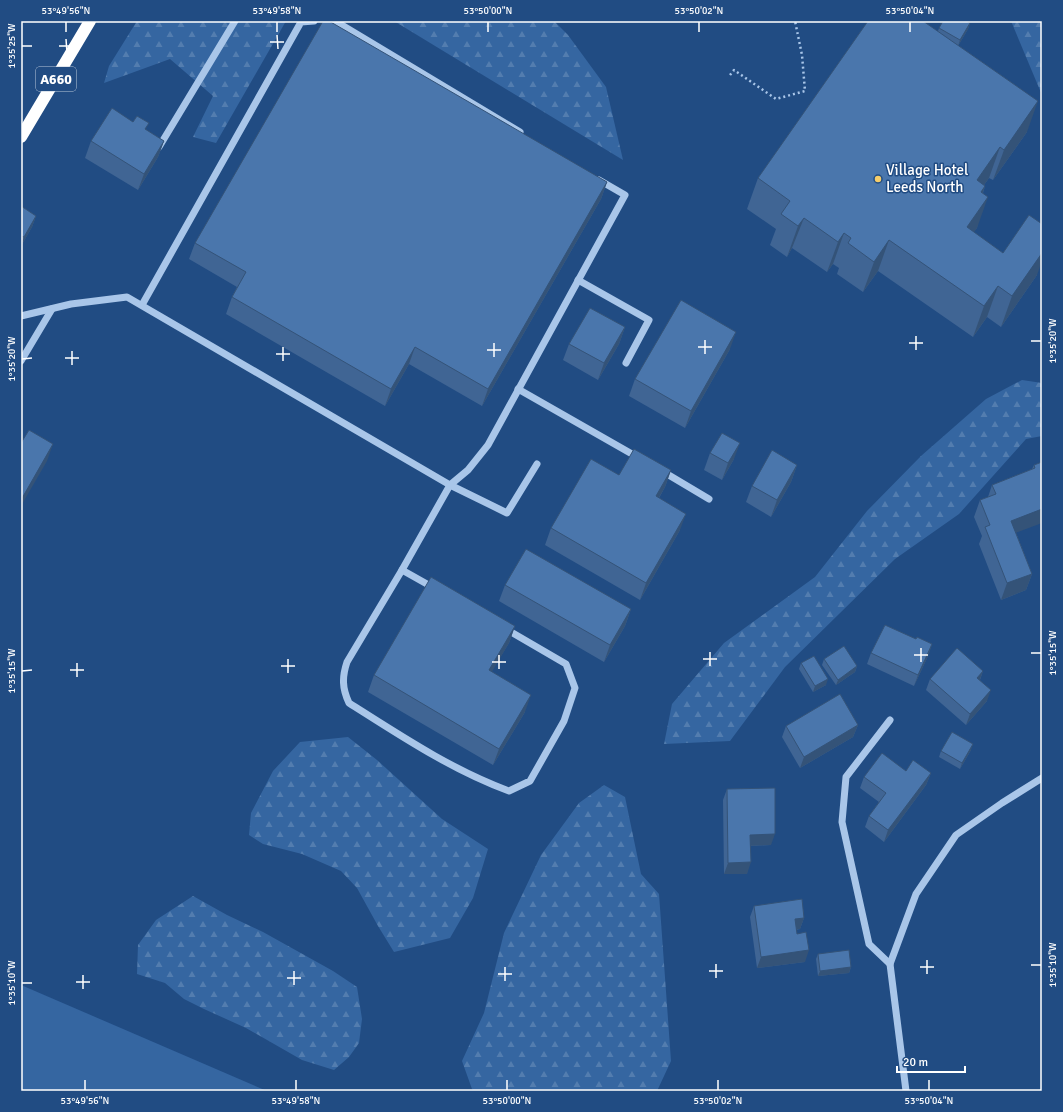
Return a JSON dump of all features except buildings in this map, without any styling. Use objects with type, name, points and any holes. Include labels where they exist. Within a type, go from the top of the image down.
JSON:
[{"type":"highway","name":"A660","points":[[21,137],[90,21]]},
{"type":"street","points":[[156,151],[236,21]]},
{"type":"street","points":[[142,306],[301,22],[314,21]]},
{"type":"street","points":[[335,21],[524,134]]},
{"type":"street","points":[[498,625],[566,664],[575,688],[564,721],[530,781],[509,791],[481,780],[410,742],[350,703],[344,693],[343,673],[347,662],[402,570],[450,485],[468,470],[488,445],[625,195],[591,175]]},
{"type":"street","points":[[578,280],[649,320],[626,363]]},
{"type":"street","points":[[21,316],[71,304],[127,297],[450,485],[507,513],[537,464]]},
{"type":"street","points":[[21,361],[52,309]]},
{"type":"street","points":[[518,389],[648,463]]},
{"type":"street","points":[[655,467],[709,499]]},
{"type":"street","points":[[402,570],[443,594]]},
{"type":"street","points":[[890,720],[846,777],[842,822],[869,944],[890,964]]},
{"type":"street","points":[[906,1091],[890,964],[916,894],[956,835],[1002,803],[1042,778]]},
{"type":"path","points":[[730,74],[734,70],[776,99],[805,91],[802,55],[795,21]]},
{"type":"green space","points":[[137,21],[286,21],[216,143],[193,137],[213,96],[170,59],[104,83],[109,66]]},
{"type":"green space","points":[[394,21],[554,21],[568,35],[606,87],[623,160]]},
{"type":"green space","points":[[1011,21],[1042,21],[1042,95]]},
{"type":"green space","points":[[1022,380],[1042,383],[1042,436],[1026,439],[959,514],[895,559],[785,667],[730,741],[664,744],[672,704],[724,643],[815,577],[867,511],[921,456],[986,399]]},
{"type":"green space","points":[[348,737],[377,760],[442,819],[488,849],[473,898],[450,938],[394,952],[357,888],[341,871],[302,854],[263,844],[249,835],[251,813],[273,771],[300,742]]},
{"type":"green space","points":[[604,785],[625,797],[641,874],[659,894],[671,1061],[657,1091],[474,1091],[462,1061],[484,1013],[504,933],[541,855],[579,803]]},
{"type":"green space","points":[[193,896],[227,915],[263,932],[333,971],[357,987],[362,1019],[359,1043],[349,1057],[334,1070],[302,1060],[246,1028],[184,999],[165,983],[137,974],[138,945],[156,920]]},
{"type":"green space","points":[[21,985],[267,1091],[21,1091]]},
{"type":"place","name":"Village Hotel Leeds North","points":[[878,179]]}]
